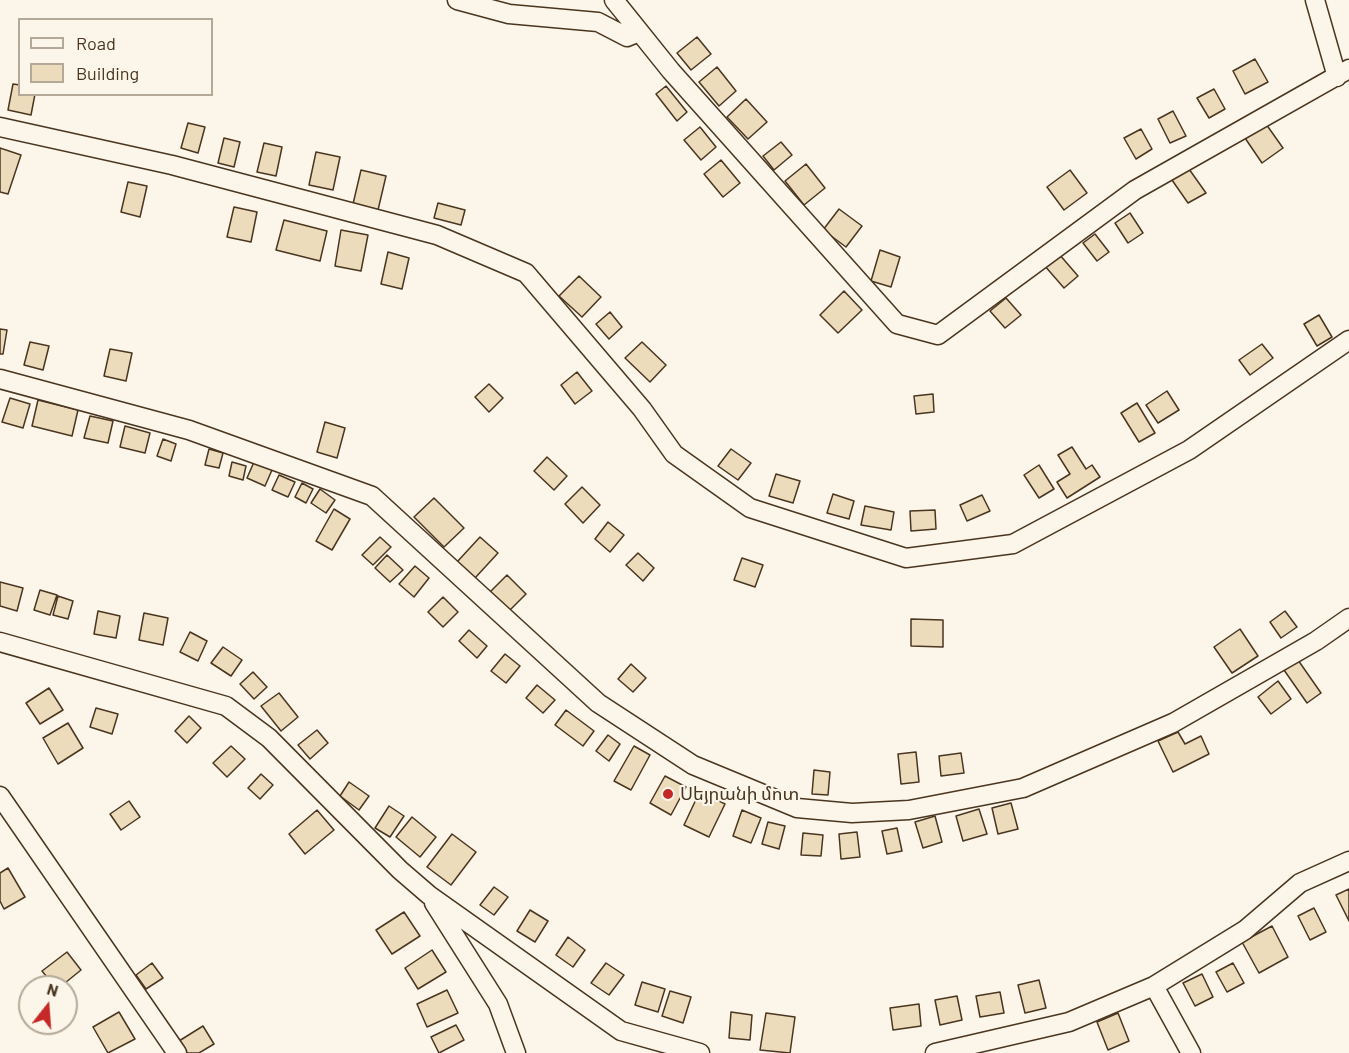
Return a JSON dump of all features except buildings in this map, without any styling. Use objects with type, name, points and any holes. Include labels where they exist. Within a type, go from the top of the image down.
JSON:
[{"type":"street","points":[[458,0],[508,14],[597,22],[627,37],[639,32]]},
{"type":"street","points":[[614,0],[671,71],[897,324],[938,335],[1135,190],[1343,73],[1315,0]]},
{"type":"street","points":[[0,127],[172,165],[437,235],[525,273],[642,409],[675,454],[750,508],[906,558],[1013,544],[1189,450],[1349,340]]},
{"type":"street","points":[[0,379],[189,430],[372,496],[598,703],[693,765],[797,808],[852,813],[909,810],[1023,788],[1173,723],[1316,640],[1349,618]]},
{"type":"street","points":[[0,642],[226,706],[269,738],[400,870],[429,895],[621,1031],[700,1053]]},
{"type":"street","points":[[0,796],[177,1053]]},
{"type":"street","points":[[935,1053],[1069,1022],[1154,986],[1245,930],[1300,883],[1349,861]]},
{"type":"street","points":[[429,895],[498,1004],[516,1053]]},
{"type":"street","points":[[1154,986],[1191,1053]]},
{"type":"place","name":"Սեյրանի մոտ","points":[[668,794]]}]
